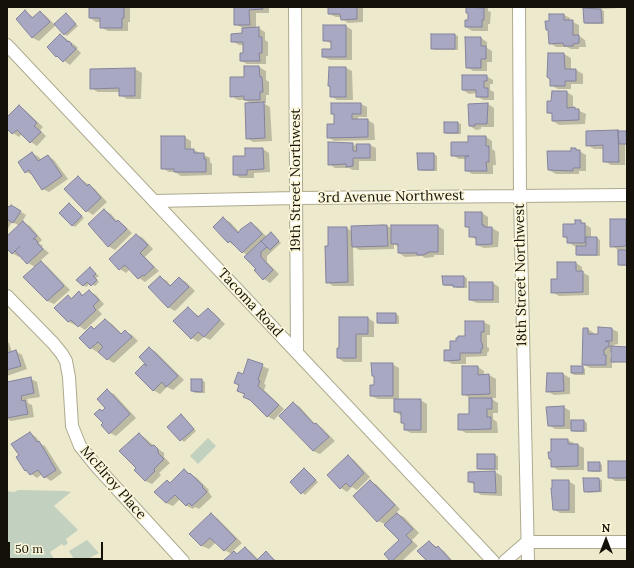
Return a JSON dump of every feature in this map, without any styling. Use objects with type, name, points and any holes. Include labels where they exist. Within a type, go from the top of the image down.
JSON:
[{"type":"street","name":"19th Street Northwest","points":[[295,7],[297,352]]},
{"type":"street","name":"18th Street Northwest","points":[[519,7],[520,196],[528,561]]},
{"type":"street","name":"Tacoma Road","points":[[7,45],[493,561]]},
{"type":"street","name":"3rd Avenue Northwest","points":[[155,201],[296,198],[627,195]]},
{"type":"street","name":"McElroy Place","points":[[7,296],[53,343],[66,361],[69,377],[72,426],[80,446],[97,467],[183,561]]},
{"type":"street","points":[[505,561],[527,542],[627,542]]},
{"type":"green space","points":[[208,438],[216,446],[198,464],[190,456]]},
{"type":"green space","points":[[18,490],[71,492],[54,506],[78,530],[66,539],[68,543],[64,546],[62,544],[50,552],[55,561],[7,561],[7,491],[14,492]]},
{"type":"green space","points":[[87,540],[99,553],[84,561],[75,561],[69,551]]},
{"type":"building","points":[[89,7],[124,7],[122,28],[100,28],[100,18],[89,18]]},
{"type":"building","points":[[234,7],[262,7],[263,9],[249,10],[250,25],[234,25]]},
{"type":"building","points":[[328,7],[357,7],[357,19],[341,20],[340,14],[328,14]]},
{"type":"building","points":[[466,7],[484,8],[484,20],[482,20],[482,27],[465,27],[465,20],[468,20]]},
{"type":"building","points":[[583,8],[601,9],[602,23],[584,23]]},
{"type":"building","points":[[25,10],[32,18],[40,11],[50,22],[32,38],[16,19]]},
{"type":"building","points":[[66,13],[76,24],[64,35],[54,24]]},
{"type":"building","points":[[549,14],[564,14],[564,20],[573,20],[573,35],[579,35],[579,43],[573,44],[573,46],[564,46],[563,43],[549,44],[548,30],[546,30],[545,21],[549,21]]},
{"type":"building","points":[[323,25],[346,25],[346,57],[322,57],[322,49],[331,49],[331,41],[323,41]]},
{"type":"building","points":[[259,27],[259,37],[262,37],[262,53],[259,53],[260,61],[240,61],[240,53],[243,53],[243,42],[231,42],[231,34],[242,33],[242,28]]},
{"type":"building","points":[[60,34],[76,49],[63,62],[47,47]]},
{"type":"building","points":[[431,34],[455,34],[455,49],[431,49]]},
{"type":"building","points":[[465,37],[481,37],[481,46],[486,46],[486,59],[481,59],[481,68],[466,68]]},
{"type":"building","points":[[548,53],[564,53],[565,69],[576,69],[576,81],[565,81],[565,86],[550,86],[550,79],[547,77]]},
{"type":"building","points":[[244,66],[259,66],[260,77],[262,77],[263,92],[260,92],[260,100],[244,100],[244,96],[230,97],[230,77],[244,77]]},
{"type":"building","points":[[329,67],[346,67],[346,97],[330,97],[330,86],[328,86]]},
{"type":"building","points":[[135,68],[135,96],[119,96],[119,88],[90,89],[90,69]]},
{"type":"building","points":[[462,75],[487,75],[487,81],[484,81],[484,88],[488,88],[488,97],[476,97],[476,90],[462,90]]},
{"type":"building","points":[[552,91],[567,91],[567,108],[575,107],[575,109],[579,109],[579,120],[552,121],[552,113],[547,113],[547,101],[551,101]]},
{"type":"building","points":[[264,102],[265,138],[246,139],[245,103]]},
{"type":"building","points":[[331,103],[361,103],[361,114],[352,114],[352,119],[368,119],[368,137],[327,138],[327,124],[334,124],[334,114],[331,114]]},
{"type":"building","points":[[488,103],[487,124],[475,124],[475,126],[469,126],[468,104]]},
{"type":"building","points":[[19,105],[37,123],[34,126],[41,132],[30,143],[17,130],[12,134],[7,129],[7,117]]},
{"type":"building","points":[[444,122],[458,122],[458,133],[444,133]]},
{"type":"building","points":[[618,130],[619,162],[603,162],[603,145],[586,146],[586,131]]},
{"type":"building","points":[[618,131],[626,131],[627,144],[619,144]]},
{"type":"building","points":[[161,136],[185,136],[185,149],[194,149],[194,153],[204,153],[204,159],[206,159],[206,172],[174,172],[174,169],[161,169]]},
{"type":"building","points":[[468,136],[486,136],[486,146],[489,146],[489,162],[486,162],[487,171],[465,171],[465,157],[469,156],[451,156],[451,142],[468,142]]},
{"type":"building","points":[[328,142],[353,143],[353,151],[357,151],[356,144],[370,144],[370,158],[353,158],[353,166],[346,167],[346,164],[328,165]]},
{"type":"building","points":[[245,148],[263,148],[264,169],[247,170],[247,175],[233,175],[233,156],[245,156]]},
{"type":"building","points":[[571,148],[580,150],[580,168],[573,168],[573,171],[548,170],[547,151],[571,151]]},
{"type":"building","points":[[32,152],[38,161],[48,155],[62,176],[42,190],[29,170],[25,173],[18,162]]},
{"type":"building","points":[[417,153],[434,153],[434,170],[418,170]]},
{"type":"building","points":[[78,176],[87,186],[89,184],[101,198],[86,212],[64,189]]},
{"type":"building","points":[[69,203],[82,216],[72,226],[59,213]]},
{"type":"building","points":[[11,205],[21,211],[13,223],[7,219],[7,206],[10,207]]},
{"type":"building","points":[[104,209],[116,222],[118,220],[127,229],[108,247],[88,224]]},
{"type":"building","points":[[465,212],[482,212],[482,225],[484,225],[484,227],[492,227],[492,244],[476,245],[476,237],[469,237],[469,227],[465,227]]},
{"type":"building","points":[[223,217],[238,233],[251,222],[262,234],[242,253],[230,241],[228,243],[213,227]]},
{"type":"building","points":[[610,219],[626,219],[626,246],[610,247]]},
{"type":"building","points":[[575,220],[581,220],[581,223],[585,223],[585,243],[567,243],[567,237],[563,237],[563,224],[575,224]]},
{"type":"building","points":[[23,221],[37,236],[33,239],[38,242],[37,243],[43,249],[27,264],[15,251],[12,254],[7,249],[7,236]]},
{"type":"building","points":[[387,225],[388,246],[352,247],[351,226]]},
{"type":"building","points":[[391,225],[438,225],[438,252],[428,252],[423,255],[417,255],[417,253],[398,253],[398,244],[391,244]]},
{"type":"building","points":[[328,227],[347,227],[348,282],[326,283],[325,246],[328,246]]},
{"type":"building","points":[[271,232],[279,241],[270,250],[261,241]]},
{"type":"building","points":[[136,234],[148,245],[140,253],[154,267],[138,279],[125,265],[119,270],[109,259]]},
{"type":"building","points":[[586,237],[597,237],[597,255],[576,255],[576,246],[586,246]]},
{"type":"building","points":[[261,241],[267,247],[261,252],[261,257],[273,270],[263,280],[254,270],[256,269],[244,257]]},
{"type":"building","points":[[618,250],[627,250],[627,265],[618,265]]},
{"type":"building","points":[[41,261],[64,286],[47,301],[23,277]]},
{"type":"building","points":[[557,262],[576,262],[576,271],[583,271],[583,292],[551,293],[551,279],[557,279]]},
{"type":"building","points":[[90,267],[96,274],[93,276],[97,280],[91,286],[87,282],[83,286],[76,280]]},
{"type":"building","points":[[160,276],[170,286],[179,277],[189,287],[168,308],[148,287]]},
{"type":"building","points":[[442,276],[464,276],[464,287],[443,285]]},
{"type":"building","points":[[469,282],[493,282],[493,300],[469,300]]},
{"type":"building","points":[[89,290],[99,300],[93,306],[96,310],[78,327],[71,320],[68,322],[54,308],[68,295],[71,299],[79,291],[82,296]]},
{"type":"building","points":[[188,307],[198,317],[208,308],[220,320],[204,337],[198,332],[191,339],[173,321]]},
{"type":"building","points":[[377,313],[396,313],[396,323],[377,323]]},
{"type":"building","points":[[339,317],[368,317],[368,334],[356,334],[356,358],[337,358],[337,348],[339,348]]},
{"type":"building","points":[[105,319],[121,334],[125,330],[132,337],[107,360],[98,352],[103,347],[98,342],[90,349],[79,338],[91,326],[94,329]]},
{"type":"building","points":[[465,321],[484,321],[484,332],[481,332],[481,342],[483,348],[481,349],[481,353],[460,353],[460,360],[444,361],[444,350],[450,350],[450,341],[456,341],[458,336],[465,336]]},
{"type":"building","points":[[598,327],[612,328],[612,341],[605,341],[609,342],[609,347],[604,349],[604,355],[606,355],[606,365],[582,365],[583,328],[588,328],[588,334],[598,334]]},
{"type":"building","points":[[611,346],[627,347],[627,362],[611,362]]},
{"type":"building","points":[[149,347],[178,376],[166,387],[162,382],[153,391],[135,373],[144,364],[147,366],[139,357]]},
{"type":"building","points":[[16,350],[21,366],[7,370],[7,353]]},
{"type":"building","points":[[248,359],[263,364],[258,380],[260,381],[258,386],[279,405],[267,417],[250,400],[243,397],[245,394],[237,391],[239,385],[234,383],[238,372],[243,374]]},
{"type":"building","points":[[371,363],[393,363],[393,396],[370,396],[370,385],[374,385],[374,376],[372,376]]},
{"type":"building","points":[[462,366],[478,366],[478,375],[489,374],[490,394],[462,395]]},
{"type":"building","points":[[571,366],[583,366],[583,373],[571,373]]},
{"type":"building","points":[[547,373],[563,373],[564,391],[546,392]]},
{"type":"building","points":[[31,377],[34,393],[21,396],[22,401],[25,400],[28,414],[7,418],[7,382]]},
{"type":"building","points":[[191,379],[202,379],[202,392],[191,391]]},
{"type":"building","points":[[107,389],[130,414],[109,434],[101,425],[103,423],[94,414],[100,409],[102,411],[105,408],[97,399]]},
{"type":"building","points":[[469,398],[492,398],[492,409],[487,409],[487,417],[491,417],[491,429],[458,430],[458,414],[469,414]]},
{"type":"building","points":[[394,399],[421,399],[421,430],[404,430],[404,423],[401,423],[401,412],[394,412]]},
{"type":"building","points":[[293,402],[329,437],[313,451],[279,416]]},
{"type":"building","points":[[564,406],[564,426],[548,426],[546,407]]},
{"type":"building","points":[[181,414],[194,429],[180,441],[167,427]]},
{"type":"building","points":[[571,420],[584,420],[584,431],[571,431]]},
{"type":"building","points":[[30,432],[37,442],[39,441],[56,470],[44,478],[38,470],[30,475],[26,470],[25,471],[16,457],[19,455],[11,444]]},
{"type":"building","points":[[139,433],[151,446],[154,445],[158,449],[158,453],[164,459],[145,481],[134,470],[136,468],[119,451]]},
{"type":"building","points":[[551,439],[568,439],[568,444],[578,444],[578,466],[551,467],[551,459],[549,459],[548,452],[551,452]]},
{"type":"building","points":[[477,454],[495,454],[495,469],[477,469]]},
{"type":"building","points":[[348,455],[364,473],[350,487],[346,483],[340,489],[327,475]]},
{"type":"building","points":[[608,461],[627,461],[627,478],[608,478]]},
{"type":"building","points":[[588,462],[600,462],[600,471],[588,471]]},
{"type":"building","points":[[304,468],[316,480],[301,494],[290,482]]},
{"type":"building","points":[[184,469],[203,486],[202,487],[207,492],[192,506],[189,503],[186,506],[175,495],[166,503],[154,492],[167,480],[170,483]]},
{"type":"building","points":[[495,471],[496,493],[474,492],[474,482],[468,482],[468,472]]},
{"type":"building","points":[[583,478],[599,478],[600,491],[584,492]]},
{"type":"building","points":[[370,480],[395,505],[377,522],[353,496]]},
{"type":"building","points":[[552,480],[569,480],[569,510],[553,510],[551,488]]},
{"type":"building","points":[[211,513],[236,539],[224,551],[210,538],[201,546],[189,534]]},
{"type":"building","points":[[397,513],[413,529],[406,535],[412,542],[392,561],[390,561],[384,554],[399,540],[384,525]]},
{"type":"building","points":[[429,541],[436,548],[438,546],[451,561],[427,561],[417,551]]},
{"type":"building","points":[[245,547],[257,560],[266,551],[274,560],[223,561],[234,551],[237,554]]}]
